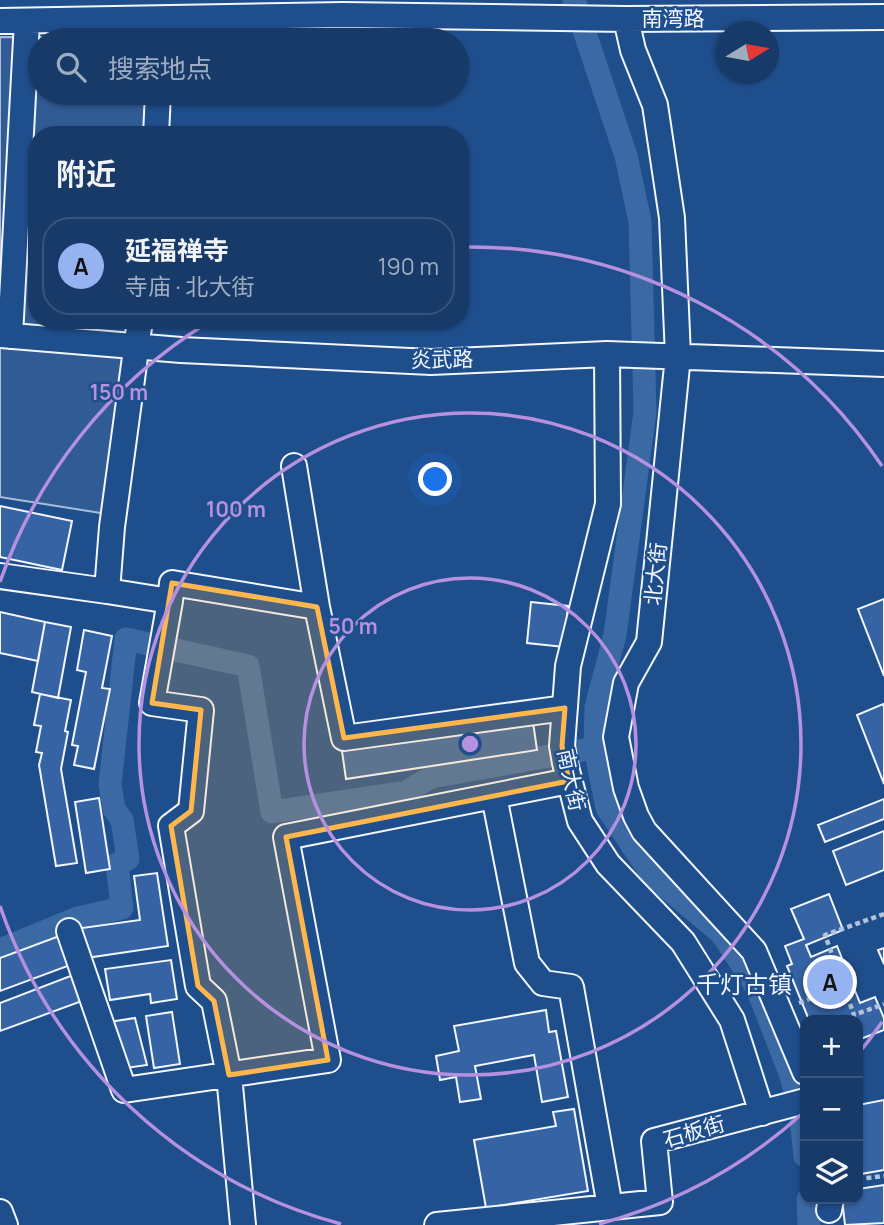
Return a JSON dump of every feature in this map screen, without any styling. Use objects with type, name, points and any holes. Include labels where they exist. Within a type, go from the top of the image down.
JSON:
[{"type":"street","name":"南湾路","points":[[174,28],[343,15],[493,9],[551,18],[884,17]]},
{"type":"street","name":"北大街","points":[[615,18],[633,50],[655,105],[672,218],[671,356],[649,642],[626,683],[616,737],[626,788],[644,831],[754,951],[800,1060]]},
{"type":"street","name":"南湾路","points":[[0,21],[144,28]]},
{"type":"street","points":[[5,335],[27,21]]},
{"type":"street","points":[[156,126],[157,105]]},
{"type":"street","points":[[107,591],[112,527],[140,329]]},
{"type":"street","name":"炎武路","points":[[5,335],[138,346],[431,362],[614,354],[884,363]]},
{"type":"street","name":"南大街","points":[[614,354],[608,504],[568,666],[565,708],[566,763],[580,821],[608,864],[683,942],[732,1020],[762,1113]]},
{"type":"street","points":[[294,466],[317,607],[344,738],[565,708]]},
{"type":"street","points":[[0,576],[170,601]]},
{"type":"street","points":[[243,1225],[229,1074],[214,1001],[198,986],[172,826],[191,811],[201,710],[152,703],[172,583],[317,607]]},
{"type":"street","points":[[69,931],[124,1090],[328,1060],[286,837],[494,796],[566,763]]},
{"type":"street","points":[[494,796],[527,963],[543,983],[571,986],[610,1207]]},
{"type":"street","name":"石板街","points":[[437,1225],[660,1202],[654,1141],[800,1102]]},
{"type":"street","points":[[0,1212],[5,1225]]},
{"type":"path","points":[[884,914],[825,936],[854,1015],[884,1004]]},
{"type":"path","points":[[779,1011],[844,986]]},
{"type":"path","points":[[863,1179],[884,1176]]},
{"type":"highlighted area","points":[[172,583],[317,607],[344,738],[565,708],[562,746],[569,781],[286,837],[328,1060],[229,1075],[214,1001],[198,986],[171,826],[191,811],[201,710],[152,703]]},
{"type":"shaded area","points":[[0,37],[28,37],[28,105],[164,105],[162,126],[28,126],[28,329],[143,329],[126,517],[0,497]]},
{"type":"building","points":[[0,506],[72,521],[62,570],[0,557]]},
{"type":"building","points":[[884,599],[884,676],[858,609]]},
{"type":"building","points":[[531,602],[568,606],[564,647],[527,643]]},
{"type":"building","points":[[0,612],[45,622],[38,661],[0,653]]},
{"type":"building","points":[[45,622],[71,627],[58,698],[32,692]]},
{"type":"building","points":[[84,630],[112,636],[102,688],[110,689],[94,769],[74,765],[78,746],[72,745],[86,672],[77,670]]},
{"type":"building","points":[[40,694],[71,700],[61,769],[77,863],[56,866],[39,765],[42,753],[36,752],[41,726],[34,725]]},
{"type":"building","points":[[883,704],[884,707],[884,784],[857,715]]},
{"type":"building","points":[[533,722],[537,750],[346,779],[342,751]]},
{"type":"building","points":[[99,798],[110,869],[86,873],[75,802]]},
{"type":"building","points":[[884,799],[884,819],[825,842],[818,825]]},
{"type":"building","points":[[884,831],[884,870],[846,885],[833,851]]},
{"type":"building","points":[[157,873],[168,946],[86,958],[82,928],[140,920],[134,876]]},
{"type":"building","points":[[829,894],[843,930],[806,945],[811,957],[837,946],[860,1003],[875,997],[884,1018],[884,1030],[863,1038],[863,1015],[807,1015],[787,966],[792,964],[785,946],[804,939],[791,909]]},
{"type":"building","points":[[62,935],[73,964],[0,991],[0,958]]},
{"type":"building","points":[[884,948],[884,964],[878,950]]},
{"type":"building","points":[[171,960],[177,999],[151,1003],[150,994],[110,1000],[105,969]]},
{"type":"building","points":[[73,975],[82,1001],[0,1031],[0,1003]]},
{"type":"building","points":[[546,1010],[549,1032],[556,1031],[568,1097],[542,1102],[534,1055],[475,1066],[481,1099],[460,1102],[456,1077],[440,1080],[436,1056],[459,1051],[454,1026]]},
{"type":"building","points":[[172,1012],[180,1064],[154,1068],[146,1016]]},
{"type":"building","points":[[135,1018],[147,1065],[126,1068],[109,1022]]},
{"type":"building","points":[[884,1100],[884,1170],[863,1174],[863,1141],[863,1104]]},
{"type":"building","points":[[574,1109],[588,1191],[486,1208],[474,1140],[556,1126],[553,1112]]},
{"type":"building","points":[[884,1185],[884,1223],[845,1225],[843,1204],[863,1204],[863,1188]]},
{"type":"waterway","points":[[574,0],[626,156],[640,221],[645,412],[615,635],[596,707],[595,748],[607,808],[653,876],[722,934],[757,988],[796,1094]]},
{"type":"waterway","points":[[0,950],[78,918],[122,908],[117,864],[128,859],[122,820],[114,809],[110,784],[126,639],[248,666],[272,812],[406,792],[431,777],[595,748]]},
{"type":"waterway","points":[[808,1204],[809,1225]]},
{"type":"place","name":"延福禅寺","points":[[830,982]]},
{"type":"district","name":"千灯古镇","points":[[744,985]]}]
